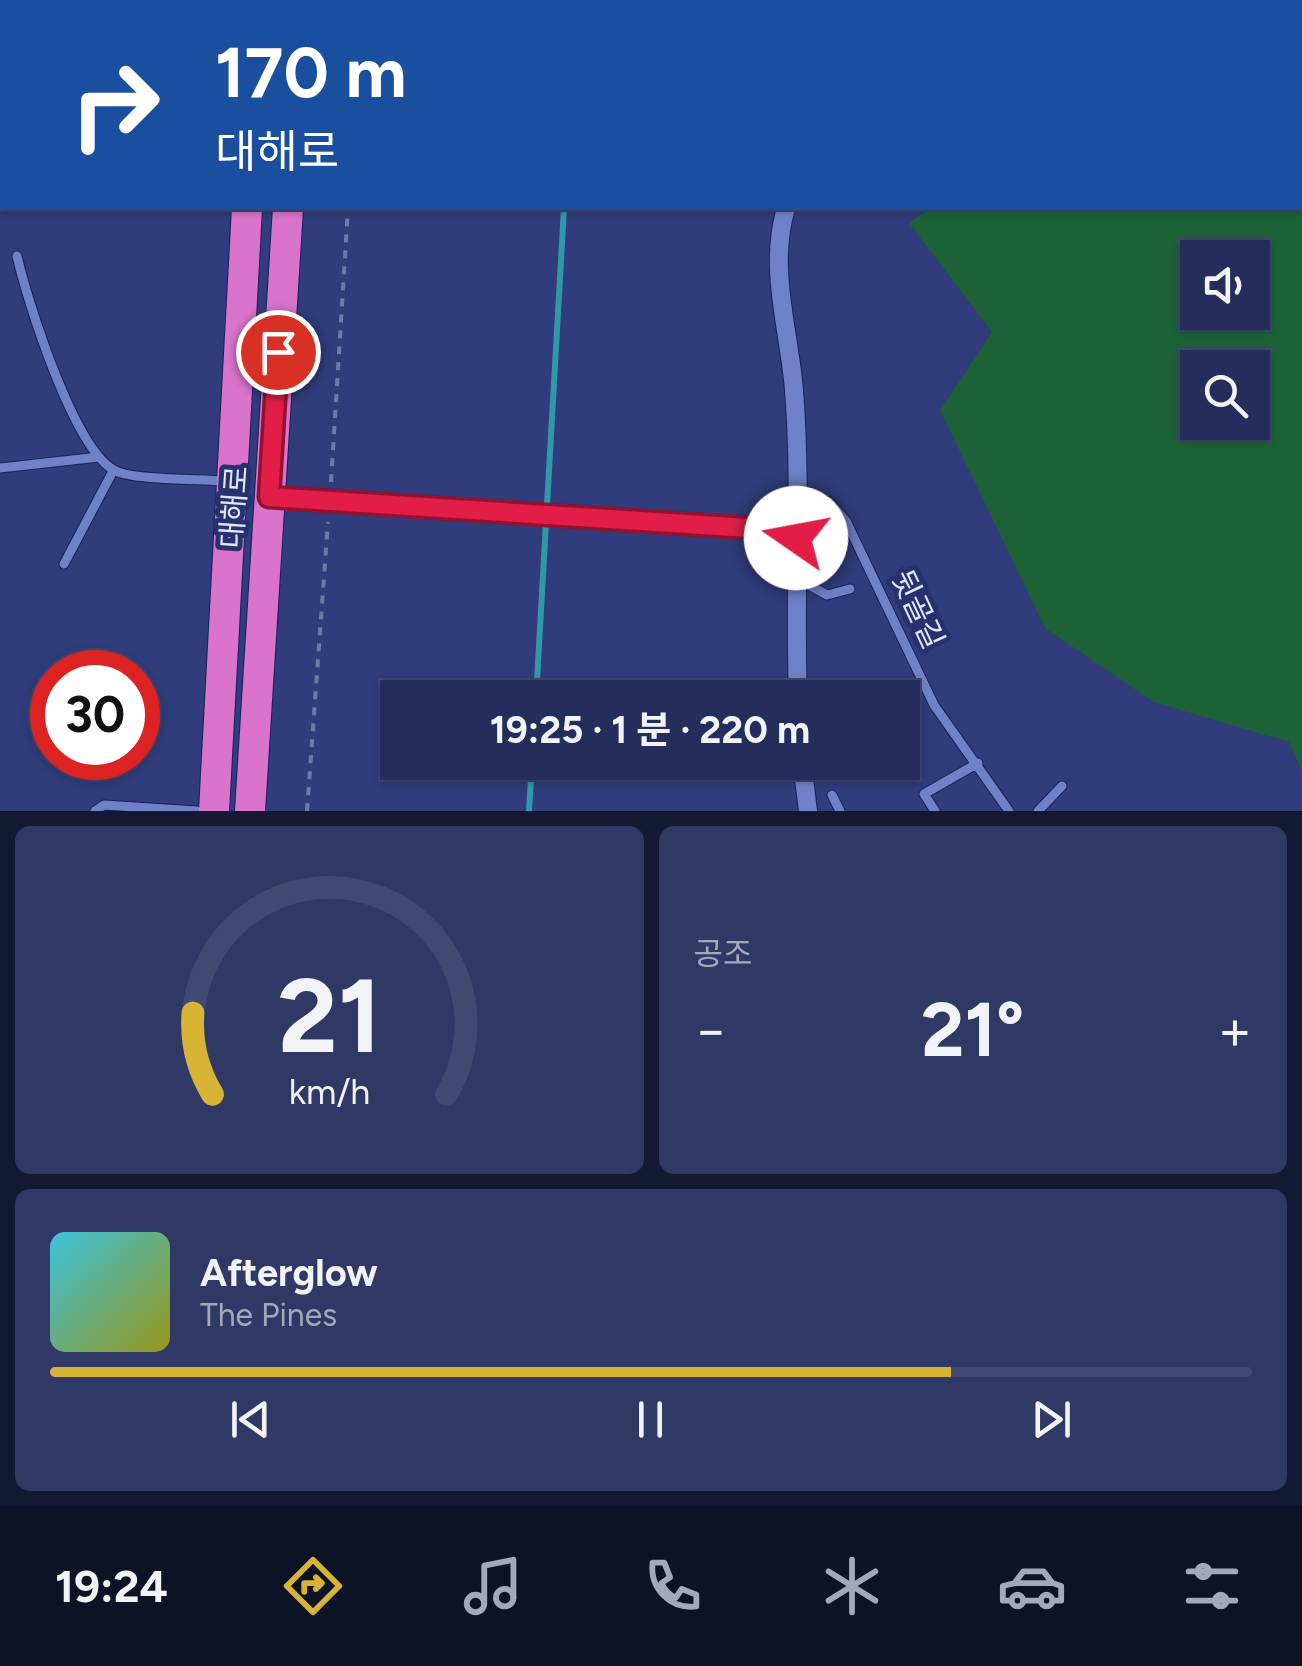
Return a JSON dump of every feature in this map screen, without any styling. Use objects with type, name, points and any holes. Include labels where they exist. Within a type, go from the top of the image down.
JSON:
[{"type":"highway","name":"대해로","points":[[214,811],[247,210]]},
{"type":"highway","name":"대해로","points":[[250,811],[288,210]]},
{"type":"street","points":[[786,210],[779,295],[794,391],[799,496],[795,578],[798,680]]},
{"type":"street","points":[[269,497],[796,531]]},
{"type":"street","points":[[804,780],[808,811]]},
{"type":"lane","points":[[17,256],[40,342],[100,456],[113,471],[64,564]]},
{"type":"lane","points":[[0,468],[100,456]]},
{"type":"lane","name":"대해로","points":[[113,471],[232,482]]},
{"type":"lane","name":"뒷골길","points":[[799,496],[829,502],[846,521],[934,704],[1009,811]]},
{"type":"lane","points":[[795,578],[826,594],[850,589]]},
{"type":"lane","points":[[935,811],[924,794],[978,763]]},
{"type":"lane","points":[[1038,811],[1062,786]]},
{"type":"lane","points":[[832,795],[840,811]]},
{"type":"lane","points":[[95,811],[104,804],[196,811]]},
{"type":"green space","points":[[928,210],[1302,210],[1302,771],[1289,742],[1154,702],[1045,628],[940,410],[992,332],[909,223]]},
{"type":"waterway","points":[[537,680],[564,210]]},
{"type":"waterway","points":[[529,811],[531,780]]},
{"type":"route","points":[[278,352],[269,497],[796,531],[796,538]]}]
